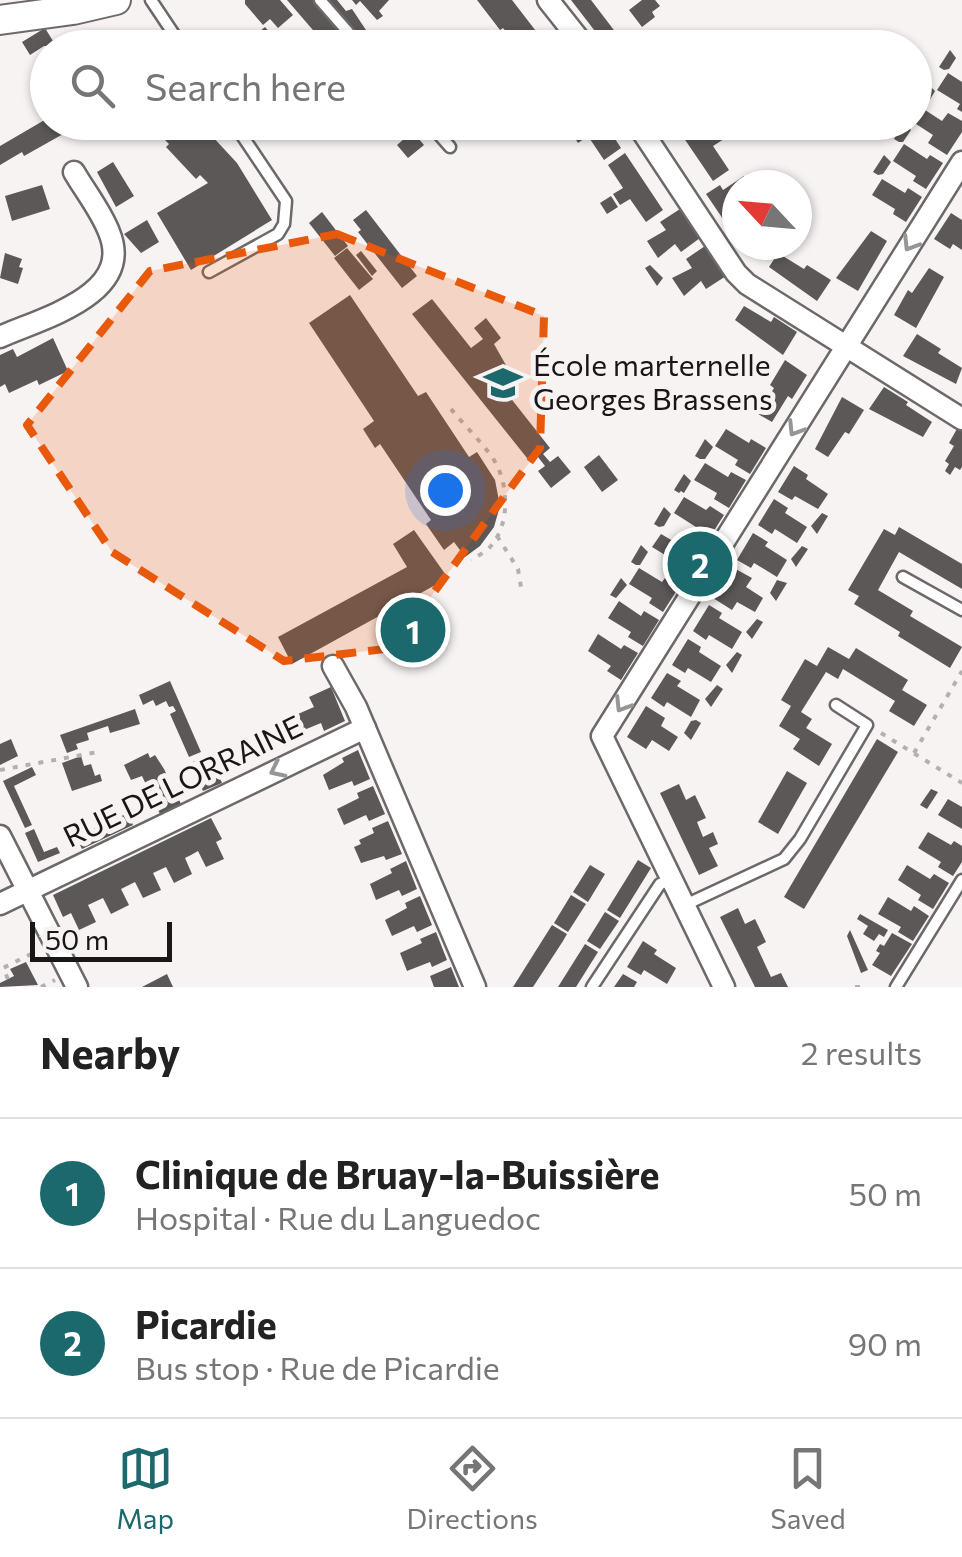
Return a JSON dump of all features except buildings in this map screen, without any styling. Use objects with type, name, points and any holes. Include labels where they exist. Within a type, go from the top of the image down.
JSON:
[{"type":"street","points":[[0,20],[116,0]]},
{"type":"street","points":[[548,0],[572,30]]},
{"type":"street","points":[[648,140],[736,273],[759,293],[962,419]]},
{"type":"street","points":[[724,987],[602,736],[962,162]]},
{"type":"street","points":[[0,336],[92,296],[112,267],[110,232],[74,172]]},
{"type":"street","points":[[333,666],[365,728],[475,987]]},
{"type":"street","name":"RUE DE LORRAINE","points":[[0,904],[365,728]]},
{"type":"street","points":[[0,836],[66,983]]},
{"type":"lane","points":[[151,0],[171,30]]},
{"type":"lane","points":[[320,0],[346,30]]},
{"type":"lane","points":[[209,272],[278,234],[284,224],[286,202],[245,140]]},
{"type":"lane","points":[[444,140],[450,147]]},
{"type":"lane","points":[[902,577],[962,610]]},
{"type":"lane","points":[[685,906],[784,859],[800,840],[867,725],[836,705]]},
{"type":"lane","points":[[592,987],[660,884],[672,879]]},
{"type":"lane","points":[[896,987],[962,880]]},
{"type":"path","points":[[451,409],[493,458],[506,501],[490,547],[471,560]]},
{"type":"path","points":[[496,536],[518,570],[521,587]]},
{"type":"path","points":[[914,754],[962,670]]},
{"type":"path","points":[[867,725],[962,782]]},
{"type":"path","points":[[0,770],[98,752]]},
{"type":"path","points":[[8,979],[3,968],[42,949]]},
{"type":"path","points":[[42,987],[66,983]]},
{"type":"path","points":[[855,987],[865,987]]},
{"type":"highlighted area","points":[[337,234],[544,316],[540,448],[393,648],[284,661],[112,552],[27,425],[150,271]]},
{"type":"place","name":"École marternelle Georges Brassens","points":[[503,383]]},
{"type":"place","name":"Picardie","points":[[700,564]]},
{"type":"place","name":"Clinique de Bruay-la-Buissière","points":[[413,630]]}]
